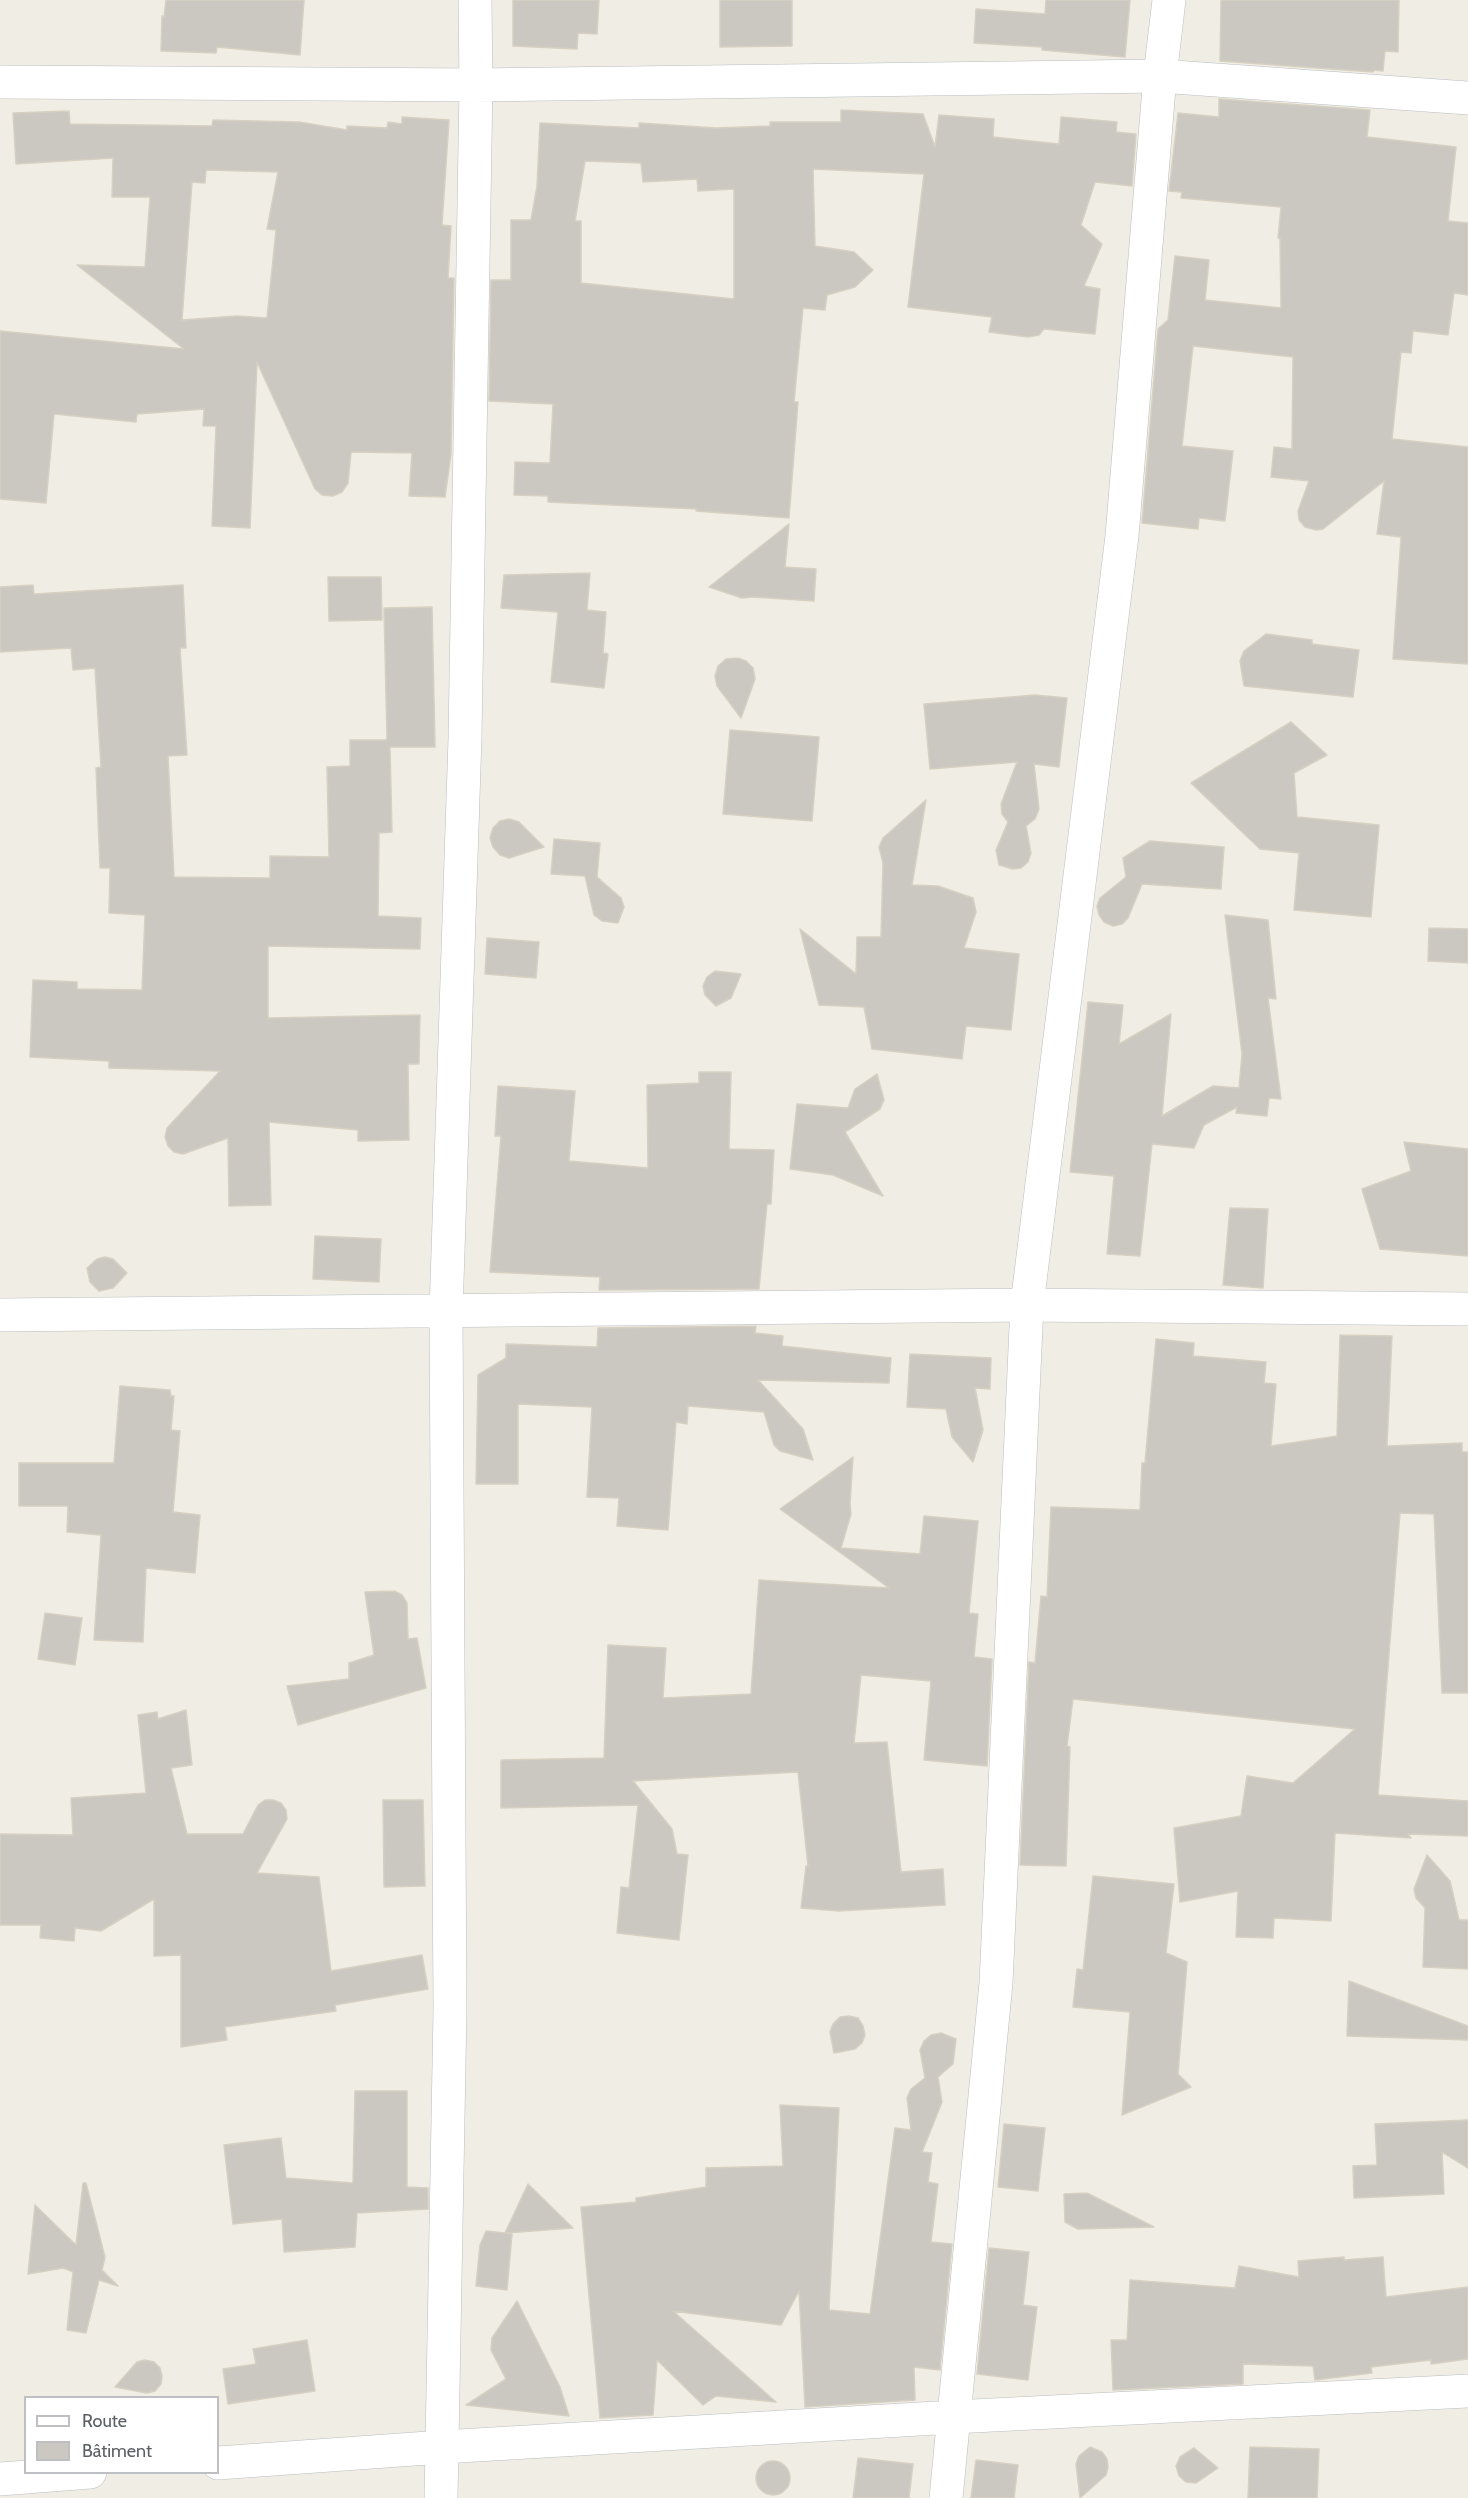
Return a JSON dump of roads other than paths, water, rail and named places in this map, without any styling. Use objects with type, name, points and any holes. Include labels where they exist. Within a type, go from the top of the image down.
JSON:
[{"type":"street","points":[[441,2498],[450,2010],[446,1312],[465,726],[476,0]]},
{"type":"street","points":[[946,2498],[952,2416],[996,1983],[1027,1305],[1122,536],[1160,76],[1169,0]]},
{"type":"street","points":[[0,82],[476,85],[1160,76],[1468,98]]},
{"type":"street","points":[[0,1315],[1027,1305],[1468,1309]]},
{"type":"street","points":[[219,2463],[952,2416],[1468,2391]]},
{"type":"street","points":[[0,2479],[64,2474]]}]
